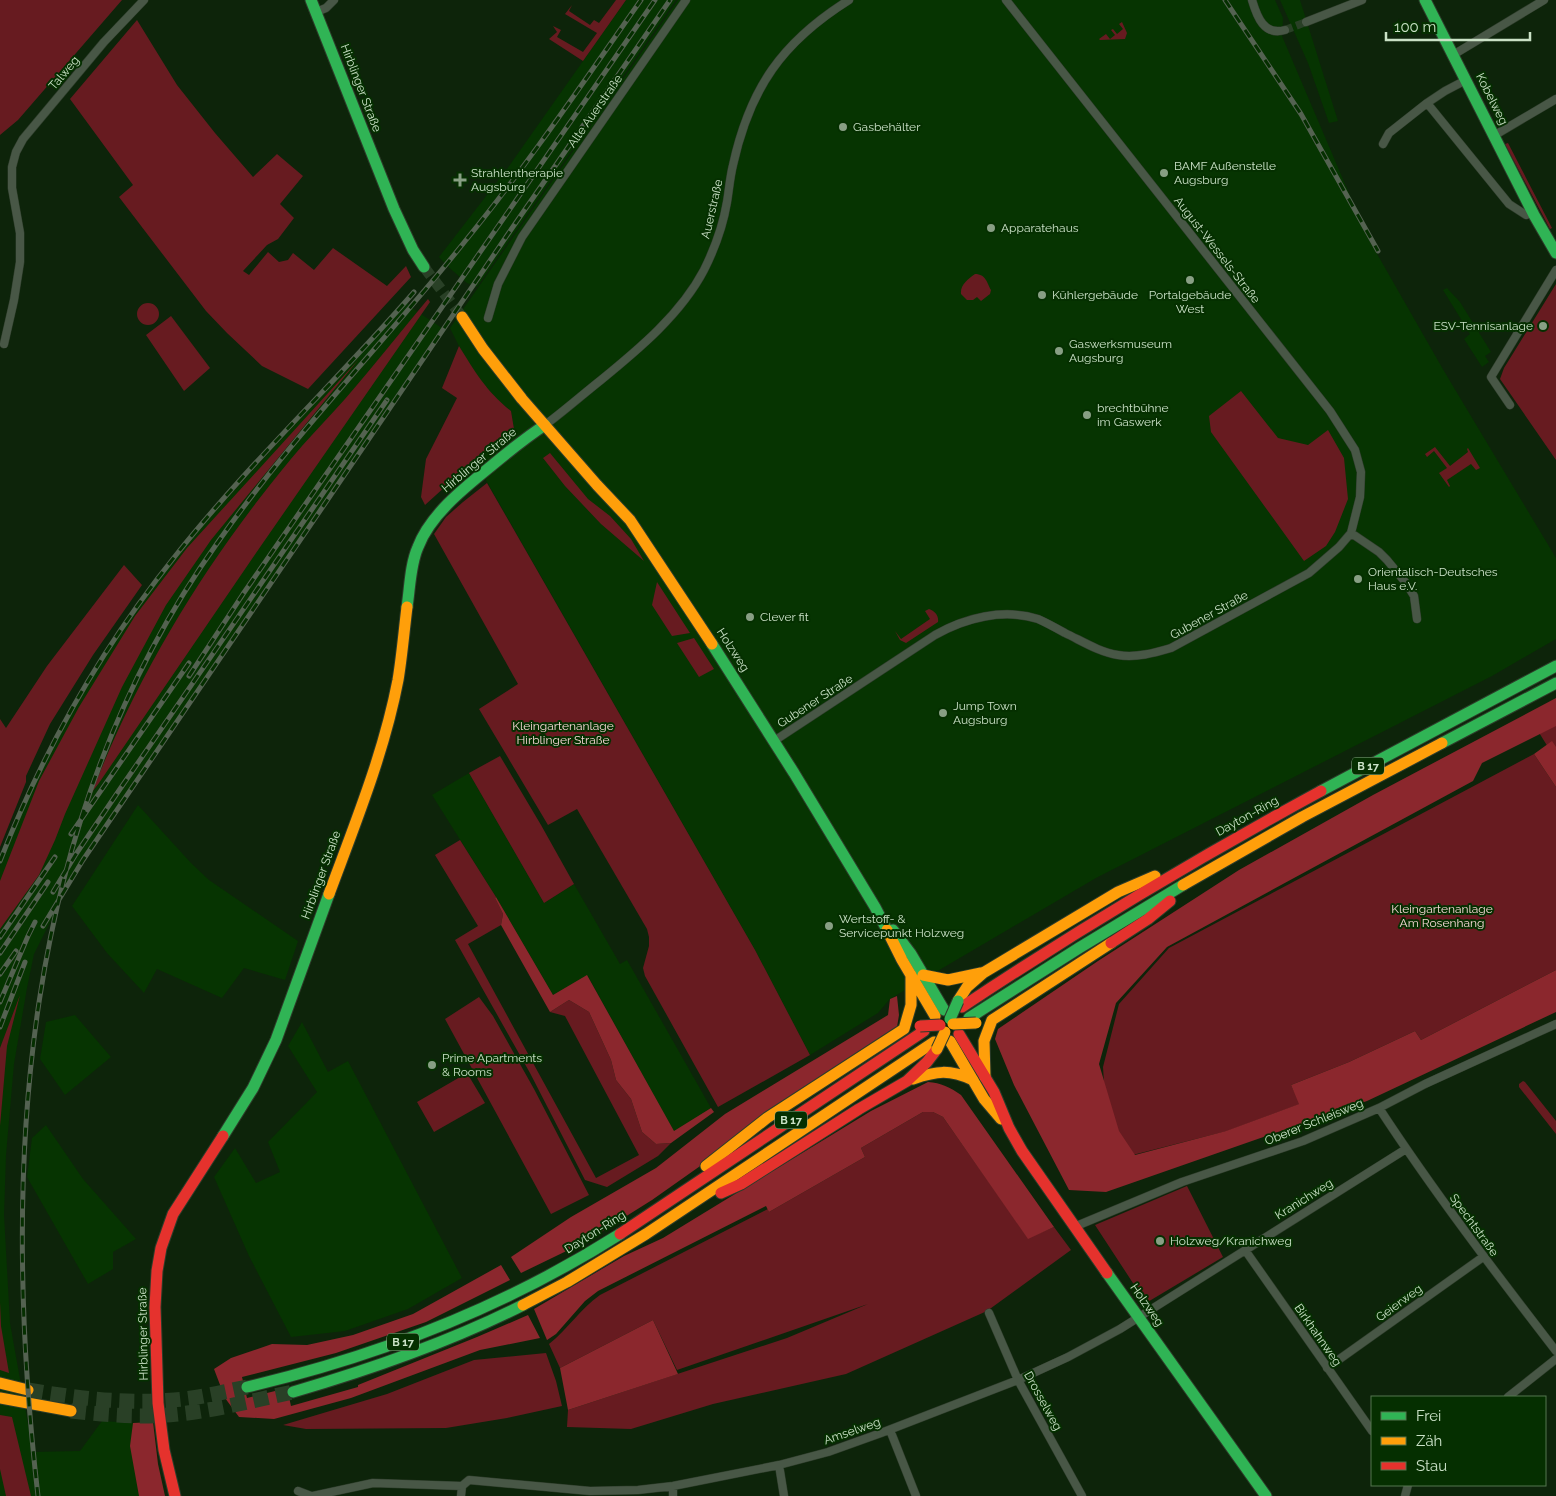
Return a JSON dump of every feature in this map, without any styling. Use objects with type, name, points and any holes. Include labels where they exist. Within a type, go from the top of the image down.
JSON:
[{"type":"main road","name":"Hirblinger Straße","points":[[311,0],[400,222],[413,250],[424,267]]},
{"type":"main road","name":"Kobelweg","points":[[1425,0],[1533,212],[1556,253]]},
{"type":"main road","points":[[462,317],[483,349],[544,425]]},
{"type":"main road","name":"Hirblinger Straße","points":[[175,1496],[166,1463],[158,1406],[154,1294],[159,1253],[166,1229],[253,1088],[276,1040],[289,1006],[366,794],[385,733],[398,679],[413,565],[418,546],[432,523],[457,494],[525,438],[544,425]]},
{"type":"main road","name":"Holzweg","points":[[544,425],[596,485],[630,520],[649,546],[774,741],[875,907],[911,975],[985,1077],[1022,1151],[1266,1496]]},
{"type":"main road","name":"Dayton-Ring","points":[[960,1004],[1183,868],[1318,793],[1556,666]]},
{"type":"main road","name":"B 17","points":[[973,1021],[1070,953],[1197,876],[1382,774],[1556,683]]},
{"type":"main road","points":[[668,1219],[741,1184],[859,1109],[907,1081],[927,1062],[960,1004],[967,987],[983,973],[1118,892],[1146,879],[1183,868]]},
{"type":"main road","points":[[658,1209],[703,1168],[767,1118],[904,1029],[922,1029],[992,1020],[1148,919],[1172,900],[1197,876]]},
{"type":"main road","name":"Holzweg","points":[[875,907],[911,954],[923,975],[972,1080],[984,1099],[1009,1128]]},
{"type":"main road","points":[[923,975],[948,980],[983,973]]},
{"type":"main road","points":[[904,1029],[911,1005],[911,975]]},
{"type":"main road","points":[[985,1077],[984,1041],[992,1020]]},
{"type":"main road","name":"Dayton-Ring","points":[[247,1387],[288,1378],[350,1360],[409,1339],[457,1320],[552,1274],[658,1209],[922,1029]]},
{"type":"main road","name":"B 17","points":[[293,1392],[354,1374],[416,1352],[514,1310],[595,1265],[936,1045]]},
{"type":"main road","points":[[907,1081],[941,1071],[959,1073],[972,1080]]},
{"type":"main road","points":[[0,1383],[28,1390]]},
{"type":"main road","points":[[0,1398],[70,1411]]},
{"type":"street","name":"Talweg","points":[[4,344],[20,262],[20,233],[12,188],[12,168],[16,152],[23,140],[104,42],[144,0]]},
{"type":"street","points":[[316,12],[326,8],[334,0]]},
{"type":"street","name":"Alte Auerstraße","points":[[488,318],[498,284],[522,237],[686,0]]},
{"type":"street","name":"Auerstraße","points":[[544,425],[567,408],[647,340],[679,306],[691,290],[703,272],[718,237],[727,202],[738,140],[748,113],[762,86],[775,65],[799,38],[820,19],[849,0]]},
{"type":"street","name":"August-Wessels-Straße","points":[[1006,0],[1330,412],[1350,441],[1359,462],[1361,477],[1358,508],[1351,533]]},
{"type":"street","points":[[1252,0],[1256,14],[1266,28],[1278,32],[1286,30]]},
{"type":"street","points":[[1306,22],[1362,0]]},
{"type":"street","points":[[1453,55],[1544,0]]},
{"type":"street","points":[[1384,144],[1389,133],[1427,103],[1466,80]]},
{"type":"street","points":[[1495,135],[1556,99]]},
{"type":"street","points":[[1427,103],[1509,204],[1526,215],[1533,212]]},
{"type":"street","points":[[1510,405],[1491,377],[1556,270]]},
{"type":"street","points":[[1351,533],[1379,552],[1406,583],[1414,596],[1417,620]]},
{"type":"street","name":"Gubener Straße","points":[[774,741],[935,635],[952,626],[981,617],[1017,614],[1044,622],[1109,653],[1130,656],[1161,652],[1310,573],[1339,548],[1351,533]]},
{"type":"street","name":"Oberer Schleisweg","points":[[1074,1226],[1182,1182],[1303,1141],[1379,1108],[1431,1080],[1556,1024]]},
{"type":"street","name":"Spechtstraße","points":[[1379,1108],[1406,1150],[1483,1257],[1556,1351]]},
{"type":"street","name":"Kranichweg","points":[[1138,1317],[1406,1150]]},
{"type":"street","name":"Birkhahnweg","points":[[1245,1250],[1371,1430]]},
{"type":"street","name":"Geierweg","points":[[1327,1368],[1483,1257]]},
{"type":"street","name":"Drosselweg","points":[[989,1314],[1018,1380],[1082,1496]]},
{"type":"street","name":"Amselweg","points":[[312,1496],[373,1483],[462,1486],[469,1480],[552,1492],[638,1490],[673,1486],[779,1465],[828,1452],[890,1430],[1018,1380],[1077,1352],[1138,1317]]},
{"type":"street","points":[[1509,1396],[1556,1359]]},
{"type":"street","points":[[890,1430],[916,1496]]},
{"type":"street","points":[[779,1465],[784,1496]]},
{"type":"street","points":[[461,1496],[462,1486]]},
{"type":"street","points":[[673,1486],[673,1496]]},
{"type":"street","points":[[298,1491],[312,1496]]},
{"type":"shaded area","points":[[626,0],[676,0],[477,287],[467,283],[439,257],[507,169]]},
{"type":"shaded area","points":[[678,0],[1275,0],[1283,18],[1282,36],[1368,238],[1444,371],[1556,558],[1556,639],[1492,676],[1096,878],[890,999],[878,1013],[810,1055],[755,950],[475,461],[514,429],[511,411],[478,378],[450,328]]},
{"type":"shaded area","points":[[1280,0],[1300,0],[1338,121],[1329,123],[1308,63]]},
{"type":"shaded area","points":[[1447,288],[1460,302],[1491,352],[1485,356],[1489,362],[1482,367],[1464,339],[1470,334],[1443,290]]},
{"type":"shaded area","points":[[407,302],[412,308],[445,330],[84,861],[62,898],[34,954],[27,988],[14,1064],[6,1155],[4,1215],[10,1323],[33,1452],[80,1451],[102,1421],[153,1422],[158,1464],[165,1496],[0,1496],[0,866],[46,759],[69,716],[117,637],[153,585],[200,528]]},
{"type":"shaded area","points":[[1556,698],[1556,726],[1482,763],[1473,781],[1167,947],[1116,1003],[1099,1064],[1119,1131],[1135,1155],[1226,1131],[1299,1104],[1291,1085],[1349,1062],[1415,1031],[1421,1040],[1556,970],[1556,1012],[1367,1101],[1106,1192],[1069,1190],[1014,1085],[995,1039],[998,1029],[1098,961],[1239,870],[1373,795]]},
{"type":"shaded area","points":[[1552,741],[1556,747],[1556,787],[1534,754]]},
{"type":"shaded area","points":[[469,773],[544,903],[574,884],[620,964],[627,960],[711,1108],[674,1132],[588,976],[553,995],[496,897],[432,795]]},
{"type":"shaded area","points":[[138,805],[209,880],[298,941],[285,980],[244,968],[222,998],[157,969],[144,993],[107,953],[72,906]]},
{"type":"shaded area","points":[[496,897],[553,995],[587,975],[674,1131],[711,1108],[714,1112],[671,1143],[656,1144],[642,1132],[631,1099],[616,1080],[611,1060],[589,1012],[569,1000],[550,1012],[501,925],[503,914]]},
{"type":"shaded area","points":[[897,996],[899,1015],[897,1027],[652,1200],[585,1242],[521,1273],[511,1257],[571,1217],[656,1168],[725,1114],[888,1015],[890,999]]},
{"type":"shaded area","points":[[75,1015],[111,1057],[65,1095],[40,1059],[46,1022]]},
{"type":"shaded area","points":[[302,1022],[328,1072],[348,1061],[462,1278],[408,1309],[345,1331],[291,1337],[249,1256],[214,1177],[235,1148],[256,1183],[280,1172],[268,1142],[317,1092],[288,1046]]},
{"type":"shaded area","points":[[928,1082],[945,1086],[961,1095],[1054,1227],[1028,1239],[943,1117],[933,1112],[923,1112],[861,1148],[865,1157],[769,1212],[766,1206],[598,1291],[585,1301],[556,1334],[547,1340],[534,1309],[624,1256],[663,1238],[871,1111]]},
{"type":"shaded area","points":[[46,1125],[83,1179],[136,1239],[113,1252],[113,1269],[88,1284],[27,1177],[32,1138]]},
{"type":"shaded area","points":[[501,1265],[510,1280],[426,1322],[336,1353],[242,1377],[247,1398],[287,1388],[291,1406],[358,1387],[358,1385],[528,1315],[540,1338],[480,1350],[351,1398],[274,1419],[239,1417],[225,1398],[214,1369],[231,1358],[272,1344],[307,1345],[353,1335],[413,1314]]},
{"type":"shaded area","points":[[653,1320],[678,1374],[568,1410],[560,1368]]},
{"type":"shaded area","points":[[153,1422],[158,1464],[165,1496],[139,1496],[130,1446],[133,1423]]},
{"type":"green space","points":[[0,0],[122,0],[18,120],[0,135]]},
{"type":"green space","points":[[616,0],[626,0],[583,61],[549,39],[557,32],[553,26],[561,30],[557,37],[583,52],[597,33],[565,14],[572,5],[569,11],[590,25],[594,20],[599,23]]},
{"type":"green space","points":[[137,20],[177,85],[253,177],[277,154],[303,176],[280,204],[294,218],[278,239],[267,245],[243,271],[249,275],[268,252],[279,262],[288,260],[293,253],[314,270],[333,248],[387,286],[406,266],[411,277],[308,389],[262,366],[206,311],[119,197],[133,185],[70,99]]},
{"type":"green space","points":[[1122,22],[1127,33],[1125,39],[1100,40],[1099,39],[1106,34],[1110,39],[1115,35],[1111,30],[1113,29],[1117,34],[1123,29],[1119,24]]},
{"type":"green space","points":[[1508,143],[1552,228],[1550,229],[1505,144]]},
{"type":"green space","points":[[975,274],[984,277],[991,290],[990,294],[981,301],[977,297],[973,300],[967,300],[961,294],[963,285]]},
{"type":"green space","name":"ESV-Tennisanlage","points":[[1556,284],[1556,460],[1500,379],[1504,368]]},
{"type":"green space","points":[[428,299],[430,302],[92,792],[108,753],[145,676],[187,603],[210,568],[285,465],[356,387]]},
{"type":"green space","points":[[144,303],[152,303],[159,310],[159,318],[152,325],[144,325],[137,318],[137,310]]},
{"type":"green space","points":[[171,316],[210,368],[184,391],[146,335]]},
{"type":"green space","points":[[459,346],[488,389],[511,411],[514,429],[468,466],[425,505],[421,497],[426,459],[457,398],[442,388]]},
{"type":"green space","points":[[359,359],[211,540],[166,605],[122,687],[39,875],[0,929],[0,881],[39,781],[79,707],[135,616],[187,548]]},
{"type":"green space","points":[[1241,391],[1278,438],[1308,445],[1328,430],[1344,458],[1348,499],[1335,532],[1326,546],[1304,561],[1211,432],[1209,416]]},
{"type":"green space","points":[[1435,447],[1450,466],[1468,452],[1468,448],[1480,468],[1476,470],[1471,464],[1447,480],[1449,487],[1439,473],[1447,468],[1434,451],[1427,457],[1425,454]]},
{"type":"green space","points":[[550,453],[588,499],[610,516],[631,539],[644,561],[601,524],[565,486],[543,458]]},
{"type":"green space","name":"Kleingartenanlage Hirblinger Straße","points":[[487,483],[755,950],[810,1055],[718,1107],[645,976],[643,968],[649,946],[647,929],[577,809],[548,825],[479,709],[518,684],[434,534],[446,517]]},
{"type":"green space","points":[[124,565],[142,585],[93,655],[50,724],[26,776],[26,782],[0,847],[0,719],[6,728],[47,666]]},
{"type":"green space","points":[[657,582],[690,633],[672,636],[652,605]]},
{"type":"green space","points":[[929,609],[936,614],[938,622],[906,643],[900,640],[895,631],[901,639],[930,619],[925,611]]},
{"type":"green space","points":[[694,638],[714,669],[699,677],[677,643]]},
{"type":"green space","points":[[1556,722],[1556,760],[1538,731]]},
{"type":"green space","name":"Kleingartenanlage Am Rosenhang","points":[[1534,754],[1556,787],[1556,970],[1421,1040],[1415,1031],[1349,1062],[1291,1085],[1300,1104],[1227,1131],[1109,1161],[1103,1067],[1119,1004],[1169,948]]},
{"type":"green space","points":[[500,756],[574,884],[544,903],[469,773]]},
{"type":"green space","points":[[460,840],[496,897],[503,914],[501,925],[468,944],[596,1178],[639,1155],[565,1016],[550,1012],[569,1000],[589,1012],[611,1060],[616,1080],[631,1099],[642,1132],[656,1144],[671,1143],[658,1156],[607,1187],[585,1180],[530,1073],[455,940],[478,926],[435,855]]},
{"type":"green space","points":[[20,995],[7,1046],[0,1126],[0,1048]]},
{"type":"green space","points":[[479,997],[493,1016],[534,1089],[589,1195],[551,1214],[445,1019]]},
{"type":"green space","points":[[467,1073],[485,1103],[434,1132],[417,1102]]},
{"type":"green space","points":[[1523,1081],[1556,1121],[1556,1134],[1519,1087],[1519,1084]]},
{"type":"green space","points":[[923,1112],[933,1112],[943,1117],[1028,1238],[1054,1227],[1071,1250],[987,1311],[846,1374],[713,1404],[631,1429],[567,1427],[568,1410],[787,1338],[868,1304],[677,1370],[653,1320],[560,1368],[549,1344],[586,1306],[600,1295],[768,1209],[769,1212],[865,1157],[861,1148]]},
{"type":"green space","name":"Holzweg/Kranichweg","points":[[1187,1186],[1223,1257],[1146,1303],[1095,1225]]},
{"type":"green space","points":[[0,1302],[1,1326],[9,1373],[0,1370]]},
{"type":"green space","points":[[546,1353],[562,1406],[507,1418],[446,1428],[306,1429],[283,1425],[387,1394],[474,1360]]},
{"type":"green space","points":[[0,1415],[12,1417],[31,1496],[6,1496],[0,1469]]},
{"type":"tunnel","points":[[1285,30],[1306,22]]},
{"type":"tunnel","points":[[424,267],[462,317]]},
{"type":"tunnel","points":[[28,1390],[101,1400],[156,1401],[193,1398],[247,1387]]},
{"type":"tunnel","points":[[71,1411],[125,1416],[179,1414],[293,1392]]},
{"type":"railway","points":[[38,1496],[27,1372],[22,1247],[26,1122],[40,999],[64,879],[101,762],[152,649],[218,542],[247,502],[308,426],[435,278],[489,211],[556,122],[641,0]]},
{"type":"railway","points":[[189,676],[243,594],[655,0]]},
{"type":"railway","points":[[43,926],[83,860],[508,234],[670,0]]},
{"type":"railway","points":[[1225,0],[1301,114],[1378,251]]},
{"type":"railway","points":[[0,861],[35,780],[55,740],[99,664],[149,590],[234,487],[414,292]]},
{"type":"railway","points":[[53,892],[120,789],[387,400]]},
{"type":"railway","points":[[71,834],[189,663]]},
{"type":"railway","points":[[0,937],[55,857]]},
{"type":"railway","points":[[0,953],[48,882]]},
{"type":"railway","points":[[0,1002],[35,922]]},
{"type":"railway","points":[[0,974],[16,951]]},
{"type":"railway","points":[[0,1027],[25,962]]},
{"type":"traffic: fast","points":[[311,0],[394,209],[413,250],[424,267]]},
{"type":"traffic: fast","points":[[1425,0],[1534,215],[1556,253]]},
{"type":"traffic: fast","points":[[407,607],[415,554],[423,535],[439,513],[469,484],[545,425]]},
{"type":"traffic: fast","points":[[712,644],[794,773],[887,930]]},
{"type":"traffic: fast","points":[[1321,791],[1556,666]]},
{"type":"traffic: fast","points":[[1442,743],[1556,683]]},
{"type":"traffic: fast","points":[[969,1018],[1183,885]]},
{"type":"traffic: fast","points":[[223,1136],[253,1088],[276,1040],[329,894]]},
{"type":"traffic: fast","points":[[893,930],[911,954],[944,1010]]},
{"type":"traffic: fast","points":[[950,1019],[958,1001]]},
{"type":"traffic: fast","points":[[247,1387],[345,1360],[440,1326],[532,1284],[620,1234]]},
{"type":"traffic: fast","points":[[1107,1273],[1266,1496]]},
{"type":"traffic: fast","points":[[293,1392],[410,1354],[467,1331],[523,1305]]},
{"type":"traffic: slow","points":[[462,317],[483,349],[522,399],[630,520],[712,644]]},
{"type":"traffic: slow","points":[[329,894],[368,788],[385,734],[398,680],[407,607]]},
{"type":"traffic: slow","points":[[1183,885],[1302,817],[1442,743]]},
{"type":"traffic: slow","points":[[958,1001],[967,987],[983,973],[1118,892],[1155,876]]},
{"type":"traffic: slow","points":[[887,930],[902,960],[935,1016]]},
{"type":"traffic: slow","points":[[985,1077],[984,1041],[992,1020],[1111,943]]},
{"type":"traffic: slow","points":[[923,975],[948,980],[981,973]]},
{"type":"traffic: slow","points":[[706,1166],[767,1118],[904,1029],[911,1005],[911,975]]},
{"type":"traffic: slow","points":[[953,1024],[976,1023]]},
{"type":"traffic: slow","points":[[937,1049],[945,1032]]},
{"type":"traffic: slow","points":[[950,1041],[984,1099],[1001,1119]]},
{"type":"traffic: slow","points":[[523,1305],[567,1282],[646,1234],[934,1042]]},
{"type":"traffic: slow","points":[[913,1079],[943,1072],[965,1076],[973,1080]]},
{"type":"traffic: slow","points":[[0,1383],[28,1390]]},
{"type":"traffic: slow","points":[[0,1398],[71,1411]]},
{"type":"traffic: jam","points":[[962,1007],[1139,895],[1321,791]]},
{"type":"traffic: jam","points":[[1111,943],[1148,919],[1170,901]]},
{"type":"traffic: jam","points":[[920,1026],[940,1025]]},
{"type":"traffic: jam","points":[[620,1234],[924,1031]]},
{"type":"traffic: jam","points":[[959,1034],[994,1092],[1009,1128],[1022,1151],[1107,1273]]},
{"type":"traffic: jam","points":[[721,1193],[741,1184],[859,1109],[907,1081],[927,1062],[937,1049]]},
{"type":"traffic: jam","points":[[175,1496],[164,1450],[158,1403],[155,1307],[157,1271],[161,1248],[173,1214],[223,1136]]},
{"type":"place","name":"Gasbehälter","points":[[843,127]]},
{"type":"place","name":"BAMF Außenstelle Augsburg","points":[[1164,173]]},
{"type":"place","name":"Strahlentherapie Augsburg","points":[[460,180]]},
{"type":"place","name":"Apparatehaus","points":[[991,228]]},
{"type":"place","name":"Portalgebäude West","points":[[1190,280]]},
{"type":"place","name":"Kühlergebäude","points":[[1042,295]]},
{"type":"place","name":"ESV-Tennisanlage","points":[[1543,326]]},
{"type":"place","name":"Gaswerksmuseum Augsburg","points":[[1059,351]]},
{"type":"place","name":"brechtbühne im Gaswerk","points":[[1087,415]]},
{"type":"place","name":"Orientalisch-Deutsches Haus e.V.","points":[[1358,579]]},
{"type":"place","name":"Clever fit","points":[[750,617]]},
{"type":"place","name":"Jump Town Augsburg","points":[[943,713]]},
{"type":"place","name":"Wertstoff- & Servicepunkt Holzweg","points":[[829,926]]},
{"type":"place","name":"Prime Apartments & Rooms","points":[[432,1065]]},
{"type":"place","name":"Holzweg/Kranichweg","points":[[1160,1241]]}]
